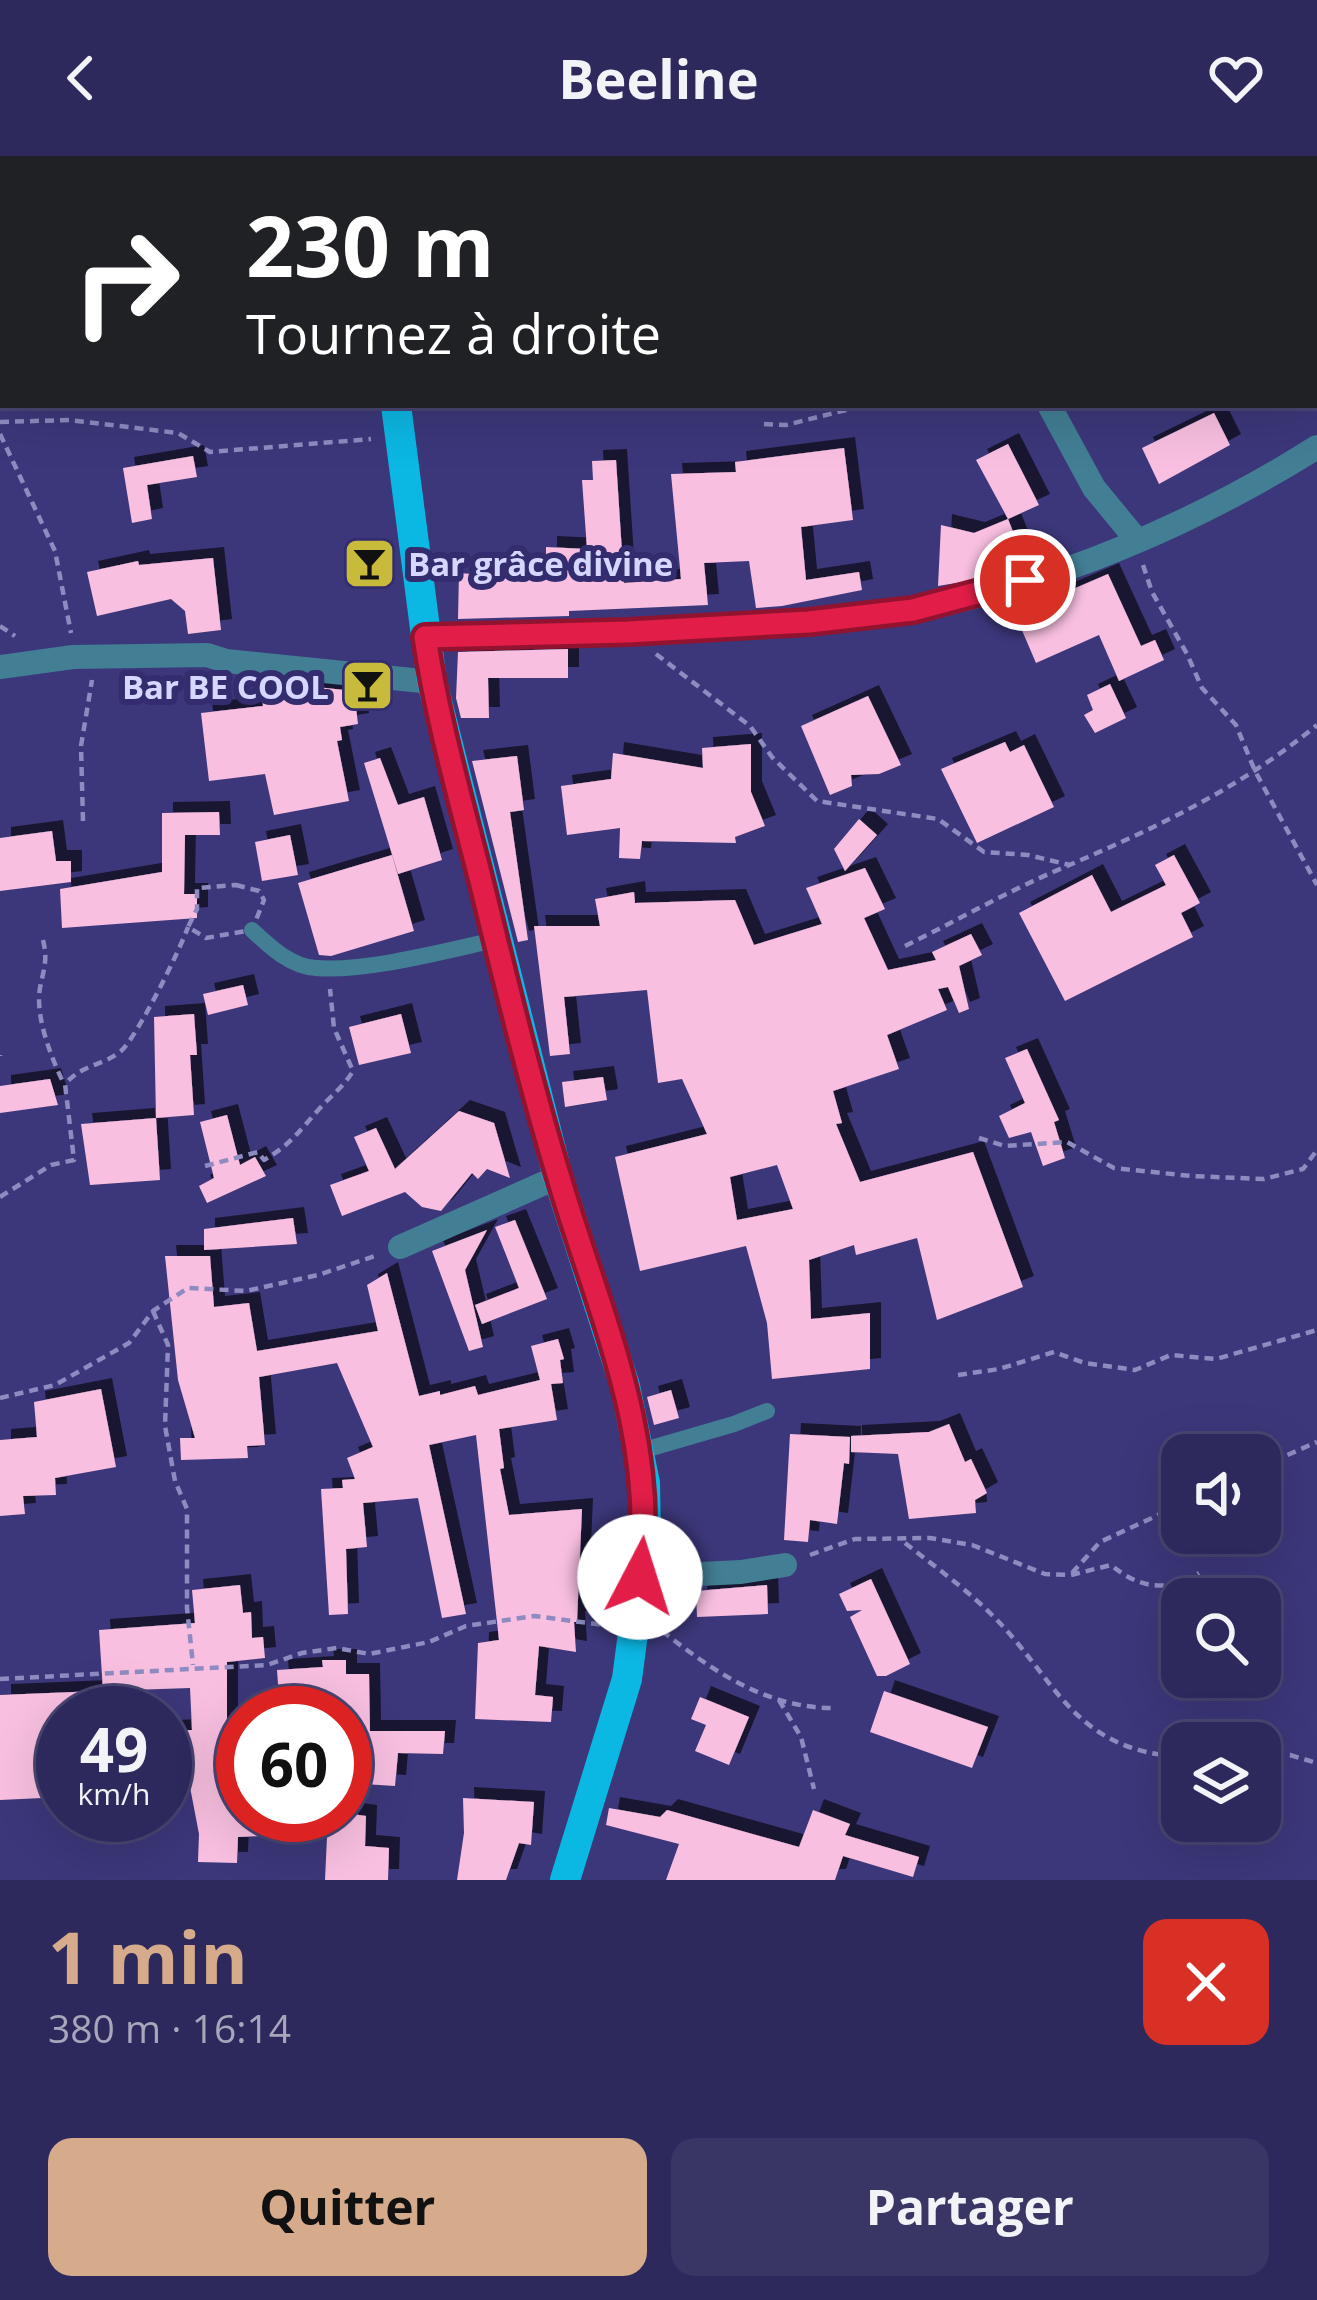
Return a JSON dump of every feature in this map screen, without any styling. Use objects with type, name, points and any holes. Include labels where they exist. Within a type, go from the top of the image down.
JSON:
[{"type":"main road","points":[[396,408],[432,682],[558,1177],[641,1450],[646,1534],[626,1679],[565,1880]]},
{"type":"street","points":[[1051,408],[1094,488],[1136,539]]},
{"type":"street","points":[[425,637],[809,622],[913,610],[1066,568],[1223,500],[1317,447]]},
{"type":"street","points":[[0,667],[85,657],[208,656],[432,682]]},
{"type":"street","points":[[400,1247],[558,1177]]},
{"type":"street","points":[[640,1577],[741,1572],[785,1564]]},
{"type":"lane","points":[[252,930],[277,953],[313,969],[409,959],[495,940]]},
{"type":"lane","points":[[641,1450],[767,1411]]},
{"type":"path","points":[[764,424],[786,425],[854,408]]},
{"type":"path","points":[[0,422],[70,420],[178,433],[210,452],[399,436]]},
{"type":"path","points":[[0,434],[56,551],[85,657],[83,821]]},
{"type":"path","points":[[1136,539],[1151,592],[1202,688],[1236,725],[1255,771],[1317,884]]},
{"type":"path","points":[[628,632],[750,726],[772,757],[817,801],[938,819],[984,852],[1028,855],[1070,866]]},
{"type":"path","points":[[905,946],[1151,831],[1255,771],[1317,725]]},
{"type":"path","points":[[65,1084],[80,1067],[112,1058],[128,1046],[176,962],[188,927],[197,909],[197,888],[236,885],[260,891],[264,900],[252,930],[206,938],[188,927]]},
{"type":"path","points":[[0,1197],[50,1165],[74,1160],[65,1084],[40,1015],[40,989],[49,964],[44,940]]},
{"type":"path","points":[[205,1166],[258,1152],[265,1160],[295,1141],[344,1085],[353,1071],[334,1028],[329,991],[336,967]]},
{"type":"path","points":[[979,1138],[1005,1146],[1067,1142],[1114,1168],[1264,1179],[1304,1169],[1317,1150]]},
{"type":"path","points":[[0,1399],[55,1385],[129,1343],[153,1312],[188,1288],[246,1291],[318,1275],[400,1247]]},
{"type":"path","points":[[153,1312],[168,1345],[164,1426],[187,1509],[193,1667]]},
{"type":"path","points":[[958,1375],[1000,1370],[1054,1352],[1085,1363],[1135,1370],[1171,1355],[1216,1358],[1317,1330]]},
{"type":"path","points":[[1281,1458],[1317,1442]]},
{"type":"path","points":[[1071,1575],[1100,1542],[1161,1514]]},
{"type":"path","points":[[785,1564],[855,1539],[930,1538],[972,1545],[1046,1574],[1071,1575],[1111,1565],[1126,1578],[1158,1588],[1199,1573]]},
{"type":"path","points":[[902,1541],[993,1616],[1059,1700],[1104,1736],[1161,1756]]},
{"type":"path","points":[[0,1678],[267,1665],[337,1648],[370,1654],[429,1642],[466,1627],[534,1616],[587,1625],[634,1617],[761,1696],[810,1708],[836,1708]]},
{"type":"path","points":[[779,1700],[801,1737],[814,1790]]},
{"type":"path","points":[[1281,1756],[1317,1763]]},
{"type":"building","points":[[1214,413],[1230,445],[1159,484],[1142,448]]},
{"type":"building","points":[[1008,444],[1039,505],[1008,519],[976,460]]},
{"type":"building","points":[[844,448],[853,520],[801,527],[806,580],[859,572],[862,590],[756,608],[749,561],[704,563],[708,605],[458,619],[459,573],[546,580],[546,547],[587,549],[582,480],[593,480],[592,461],[616,460],[624,583],[681,579],[671,474],[736,472],[735,462]]},
{"type":"building","points":[[193,456],[197,477],[147,485],[152,519],[132,523],[123,468]]},
{"type":"building","points":[[1008,519],[1024,559],[974,580],[938,586],[941,525],[974,533]]},
{"type":"building","points":[[213,558],[221,630],[188,634],[185,611],[171,599],[97,616],[87,572],[138,561],[139,565]]},
{"type":"building","points":[[1108,574],[1141,646],[1155,640],[1164,660],[1119,681],[1099,635],[1036,663],[1015,614]]},
{"type":"building","points":[[568,649],[568,678],[488,678],[489,718],[461,718],[456,698],[458,652]]},
{"type":"building","points":[[1110,684],[1126,718],[1095,733],[1084,715],[1093,710],[1087,695]]},
{"type":"building","points":[[297,685],[354,691],[358,724],[340,727],[342,740],[337,741],[349,801],[274,815],[265,774],[209,781],[201,713],[263,706],[261,688]]},
{"type":"building","points":[[868,696],[901,765],[879,774],[851,775],[852,786],[830,795],[801,726]]},
{"type":"building","points":[[1005,742],[1010,752],[1024,745],[1054,807],[977,843],[941,769]]},
{"type":"building","points":[[751,744],[751,792],[765,826],[735,837],[736,843],[642,841],[640,859],[619,858],[620,828],[567,835],[561,786],[611,779],[613,753],[703,768],[702,748]]},
{"type":"building","points":[[517,756],[524,810],[510,812],[528,940],[518,942],[472,761]]},
{"type":"building","points":[[380,758],[398,805],[424,797],[442,860],[398,874],[364,763]]},
{"type":"building","points":[[219,812],[220,835],[185,835],[184,894],[197,894],[197,918],[62,928],[60,889],[162,872],[162,813]]},
{"type":"building","points":[[859,819],[877,835],[845,871],[834,849]]},
{"type":"building","points":[[52,831],[56,861],[71,861],[71,882],[0,891],[0,838]]},
{"type":"building","points":[[290,835],[298,875],[262,881],[255,842]]},
{"type":"building","points":[[392,855],[414,931],[331,956],[319,955],[298,883]]},
{"type":"building","points":[[1174,855],[1200,903],[1181,913],[1193,937],[1065,1001],[1019,913],[1092,875],[1111,912],[1166,885],[1155,865]]},
{"type":"building","points":[[865,868],[885,909],[864,918],[888,970],[936,960],[932,952],[971,934],[982,955],[959,966],[969,1009],[959,1013],[948,987],[938,989],[947,1010],[887,1035],[899,1069],[833,1091],[842,1123],[836,1124],[860,1182],[973,1152],[1023,1287],[937,1320],[917,1238],[856,1255],[854,1245],[809,1260],[811,1319],[870,1313],[870,1369],[772,1379],[767,1323],[746,1246],[640,1271],[615,1157],[707,1134],[682,1079],[658,1083],[647,990],[564,997],[570,1054],[550,1056],[534,926],[600,926],[595,899],[634,892],[635,903],[735,900],[754,945],[822,924],[806,888]],"holes":[[[777,1165],[793,1209],[737,1220],[730,1177]]]},
{"type":"building","points":[[243,985],[248,1005],[208,1015],[203,994]]},
{"type":"building","points":[[194,1014],[197,1055],[190,1055],[194,1115],[156,1118],[154,1017]]},
{"type":"building","points":[[401,1014],[411,1053],[359,1065],[349,1027]]},
{"type":"building","points":[[1027,1049],[1059,1120],[1054,1122],[1065,1158],[1043,1166],[1031,1132],[1009,1138],[999,1116],[1025,1103],[1005,1058]]},
{"type":"building","points":[[603,1077],[607,1100],[565,1107],[562,1082]]},
{"type":"building","points":[[50,1079],[58,1105],[0,1113],[0,1086]]},
{"type":"building","points":[[459,1111],[494,1123],[510,1178],[487,1169],[478,1179],[472,1173],[441,1211],[422,1207],[405,1192],[342,1216],[330,1185],[369,1171],[354,1137],[376,1128],[395,1169]]},
{"type":"building","points":[[227,1115],[240,1165],[255,1157],[266,1176],[207,1203],[199,1186],[214,1178],[200,1122]]},
{"type":"building","points":[[156,1118],[160,1180],[90,1185],[81,1124]]},
{"type":"building","points":[[293,1218],[297,1244],[204,1250],[204,1229]]},
{"type":"building","points":[[515,1220],[547,1299],[482,1324],[475,1305],[519,1288],[495,1227]]},
{"type":"building","points":[[487,1230],[465,1270],[483,1347],[469,1351],[432,1251]]},
{"type":"building","points":[[165,1256],[210,1256],[214,1307],[249,1303],[257,1351],[378,1331],[367,1285],[387,1273],[419,1396],[475,1386],[478,1395],[540,1380],[531,1346],[558,1339],[564,1359],[560,1360],[563,1383],[551,1384],[557,1420],[499,1429],[504,1468],[500,1469],[509,1515],[582,1509],[576,1652],[539,1646],[535,1695],[553,1697],[551,1722],[475,1719],[478,1643],[499,1640],[476,1435],[429,1445],[466,1614],[442,1618],[418,1498],[363,1503],[367,1547],[346,1549],[348,1614],[329,1615],[321,1489],[343,1488],[342,1480],[355,1479],[347,1458],[373,1447],[337,1363],[259,1377],[265,1445],[247,1446],[248,1458],[181,1460],[180,1438],[195,1438],[178,1380]]},
{"type":"building","points":[[101,1389],[116,1467],[55,1478],[56,1495],[23,1496],[25,1514],[0,1516],[0,1440],[37,1437],[34,1402]]},
{"type":"building","points":[[671,1390],[679,1418],[654,1425],[647,1397]]},
{"type":"building","points":[[949,1424],[965,1462],[971,1459],[987,1493],[975,1500],[976,1513],[909,1519],[898,1454],[851,1452],[851,1436],[929,1432]]},
{"type":"building","points":[[790,1434],[850,1437],[837,1524],[810,1520],[808,1542],[784,1540]]},
{"type":"building","points":[[871,1579],[910,1664],[886,1676],[877,1676],[850,1617],[862,1610],[847,1611],[839,1594]]},
{"type":"building","points":[[240,1585],[243,1613],[251,1612],[252,1638],[263,1637],[265,1658],[227,1662],[227,1686],[216,1686],[216,1842],[238,1842],[237,1863],[198,1862],[192,1797],[192,1686],[103,1686],[99,1630],[195,1623],[192,1590]]},
{"type":"building","points":[[767,1585],[768,1614],[697,1617],[696,1591]]},
{"type":"building","points":[[322,1660],[346,1660],[346,1674],[369,1674],[369,1686],[278,1686],[277,1670],[323,1667]]},
{"type":"building","points":[[884,1691],[988,1727],[972,1768],[870,1732]]},
{"type":"building","points":[[36,1694],[36,1798],[0,1800],[0,1695]]},
{"type":"building","points":[[700,1697],[749,1717],[729,1765],[695,1751],[706,1725],[691,1719]]},
{"type":"building","points":[[372,1731],[445,1731],[443,1754],[398,1753],[395,1786],[372,1785]]},
{"type":"building","points":[[463,1798],[534,1802],[531,1845],[519,1843],[506,1880],[457,1880]]},
{"type":"building","points":[[609,1808],[660,1817],[667,1810],[799,1847],[813,1810],[850,1824],[845,1835],[919,1857],[913,1877],[843,1856],[835,1880],[666,1880],[679,1844],[606,1825]]},
{"type":"building","points":[[327,1842],[365,1842],[365,1846],[389,1848],[388,1880],[325,1880]]},
{"type":"place","name":"Bar grâce divine","points":[[369,563]]},
{"type":"place","name":"Bar BE COOL","points":[[368,686]]},
{"type":"route","points":[[640,1577],[646,1534],[641,1450],[558,1177],[495,940],[425,637],[809,622],[913,610],[1025,580]]}]
